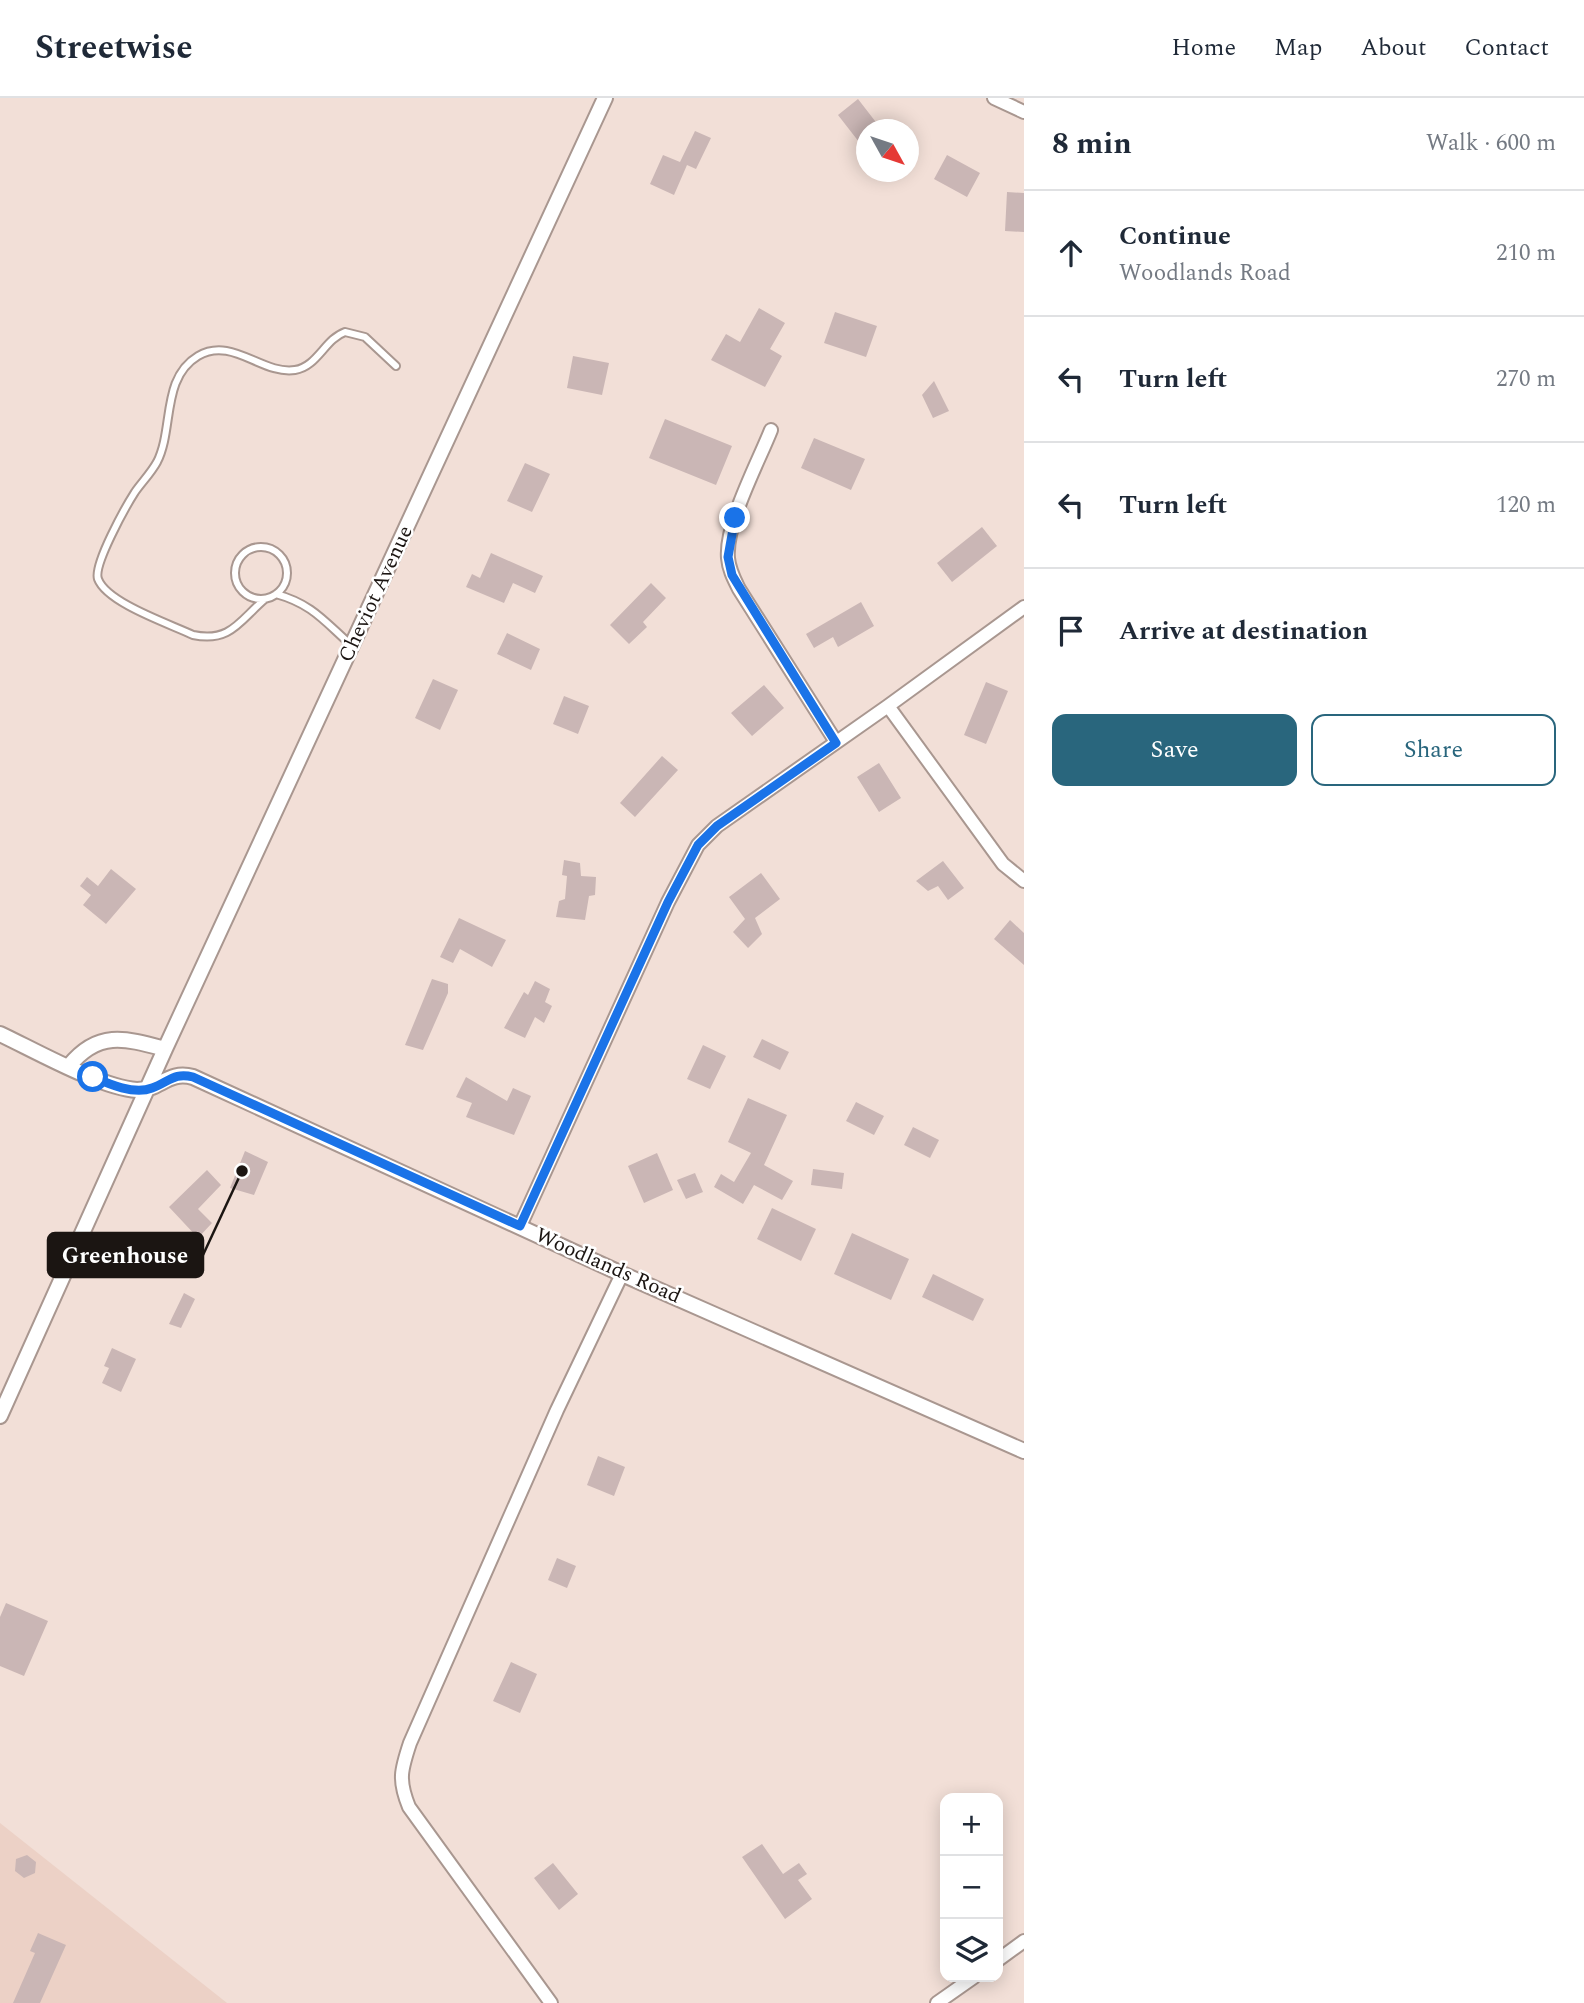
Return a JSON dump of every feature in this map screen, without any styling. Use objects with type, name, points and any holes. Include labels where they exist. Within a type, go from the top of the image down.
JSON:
[{"type":"street","name":"Cheviot Avenue","points":[[0,1416],[146,1090],[605,98]]},
{"type":"street","points":[[994,98],[1024,112]]},
{"type":"street","points":[[771,430],[735,518],[728,557],[739,589],[836,743]]},
{"type":"street","points":[[520,1226],[668,902],[698,845],[717,826],[1024,607]]},
{"type":"street","points":[[888,706],[1003,864],[1024,881]]},
{"type":"street","points":[[0,1034],[104,1082],[146,1090]]},
{"type":"street","points":[[69,1066],[87,1047],[110,1040],[130,1040],[165,1049]]},
{"type":"street","name":"Woodlands Road","points":[[146,1090],[176,1075],[193,1077],[622,1274],[1024,1451]]},
{"type":"street","points":[[551,2003],[409,1807],[400,1778],[410,1743],[557,1410],[622,1274]]},
{"type":"street","points":[[1003,1956],[1024,1941]]},
{"type":"street","points":[[937,2003],[967,1982]]},
{"type":"lane","points":[[265,599],[247,595],[235,580],[237,561],[250,548],[269,547],[284,559],[287,578],[285,584],[225,634],[204,637],[193,635],[122,601],[102,586],[98,578],[99,563],[111,538],[135,493],[158,462],[164,443],[169,406],[183,370],[204,353],[222,351],[244,355],[272,367],[295,370],[308,364],[330,340],[345,332],[365,337],[396,366]]},
{"type":"lane","points":[[276,594],[295,599],[309,607],[352,645]]},
{"type":"shaded area","points":[[0,1823],[227,2003],[0,2003]]},
{"type":"building","points":[[858,99],[873,119],[856,119],[856,138],[838,115]]},
{"type":"building","points":[[695,131],[711,138],[696,169],[687,165],[674,195],[650,184],[663,155],[680,162]]},
{"type":"building","points":[[947,155],[980,173],[967,197],[934,179]]},
{"type":"building","points":[[1007,192],[1024,193],[1024,232],[1005,231]]},
{"type":"building","points":[[759,308],[785,323],[770,349],[782,356],[765,387],[711,360],[726,334],[740,342]]},
{"type":"building","points":[[835,312],[877,326],[866,357],[824,343]]},
{"type":"building","points":[[573,356],[609,363],[602,395],[567,388]]},
{"type":"building","points":[[934,381],[949,411],[933,418],[922,395]]},
{"type":"building","points":[[665,419],[732,446],[716,485],[649,458]]},
{"type":"building","points":[[814,438],[865,459],[851,490],[801,468]]},
{"type":"building","points":[[525,463],[550,474],[532,512],[507,501]]},
{"type":"building","points":[[982,527],[997,546],[952,582],[937,563]]},
{"type":"building","points":[[491,553],[543,576],[535,593],[513,583],[504,603],[466,587],[472,574],[480,578]]},
{"type":"building","points":[[651,583],[666,598],[643,622],[647,627],[629,644],[610,625]]},
{"type":"building","points":[[861,602],[874,626],[838,647],[833,637],[814,648],[806,634]]},
{"type":"building","points":[[507,633],[540,649],[531,670],[497,654]]},
{"type":"building","points":[[433,679],[458,690],[440,730],[415,718]]},
{"type":"building","points":[[986,682],[1008,691],[986,744],[964,735]]},
{"type":"building","points":[[764,685],[784,708],[752,736],[731,713]]},
{"type":"building","points":[[564,696],[589,706],[578,734],[553,724]]},
{"type":"building","points":[[662,756],[678,770],[635,817],[620,803]]},
{"type":"building","points":[[879,763],[901,798],[879,812],[857,777]]},
{"type":"building","points":[[564,860],[580,863],[581,876],[596,877],[595,895],[589,896],[585,920],[556,917],[559,901],[565,899],[567,876],[562,875]]},
{"type":"building","points":[[943,861],[964,888],[948,900],[938,886],[928,891],[916,881]]},
{"type":"building","points":[[111,869],[136,889],[106,924],[83,905],[91,895],[80,886],[87,877],[98,886]]},
{"type":"building","points":[[761,873],[780,899],[755,918],[762,934],[748,948],[733,932],[745,919],[729,897]]},
{"type":"building","points":[[459,918],[506,940],[492,967],[460,949],[453,963],[440,957]]},
{"type":"building","points":[[1010,920],[1024,933],[1024,965],[994,939]]},
{"type":"building","points":[[432,979],[448,984],[448,993],[423,1050],[405,1045]]},
{"type":"building","points":[[535,981],[550,989],[545,1002],[552,1006],[544,1023],[535,1017],[525,1038],[504,1028],[524,992],[528,995]]},
{"type":"building","points":[[762,1039],[789,1052],[780,1070],[753,1057]]},
{"type":"building","points":[[703,1045],[726,1056],[710,1089],[687,1079]]},
{"type":"building","points":[[466,1077],[507,1101],[513,1088],[531,1096],[514,1135],[466,1117],[472,1103],[456,1097]]},
{"type":"building","points":[[748,1098],[787,1115],[764,1165],[793,1181],[782,1200],[754,1185],[743,1204],[714,1187],[721,1174],[734,1182],[751,1153],[728,1142]]},
{"type":"building","points":[[856,1102],[884,1116],[874,1135],[846,1121]]},
{"type":"building","points":[[913,1127],[939,1140],[930,1158],[904,1145]]},
{"type":"building","points":[[245,1151],[268,1162],[254,1195],[230,1188]]},
{"type":"building","points":[[657,1153],[673,1190],[644,1203],[628,1166]]},
{"type":"building","points":[[813,1169],[844,1173],[842,1189],[811,1185]]},
{"type":"building","points":[[207,1170],[221,1185],[198,1209],[212,1223],[198,1238],[169,1207]]},
{"type":"building","points":[[695,1173],[703,1192],[686,1199],[677,1180]]},
{"type":"building","points":[[772,1208],[816,1229],[801,1261],[757,1239]]},
{"type":"building","points":[[852,1233],[909,1259],[891,1300],[834,1274]]},
{"type":"building","points":[[933,1274],[984,1299],[973,1321],[922,1297]]},
{"type":"building","points":[[184,1293],[195,1299],[181,1328],[169,1324]]},
{"type":"building","points":[[112,1348],[136,1359],[121,1392],[102,1383],[109,1368],[104,1366]]},
{"type":"building","points":[[598,1456],[625,1467],[614,1496],[587,1485]]},
{"type":"building","points":[[557,1558],[576,1566],[567,1588],[548,1580]]},
{"type":"building","points":[[6,1603],[48,1621],[24,1676],[0,1666],[0,1617]]},
{"type":"building","points":[[511,1662],[537,1674],[520,1713],[493,1701]]},
{"type":"building","points":[[762,1844],[783,1874],[799,1863],[807,1874],[798,1880],[812,1899],[785,1919],[742,1857]]},
{"type":"building","points":[[27,1855],[36,1862],[35,1873],[24,1878],[15,1871],[16,1859]]},
{"type":"building","points":[[553,1863],[578,1894],[559,1910],[534,1878]]},
{"type":"building","points":[[38,1933],[66,1945],[40,2003],[13,2003],[35,1953],[30,1951]]},
{"type":"place","name":"Greenhouse","points":[[242,1171]]},
{"type":"route","points":[[93,1077],[138,1090],[151,1089],[176,1075],[193,1077],[520,1226],[668,902],[698,845],[717,826],[836,743],[732,575],[728,557],[735,518]]}]
